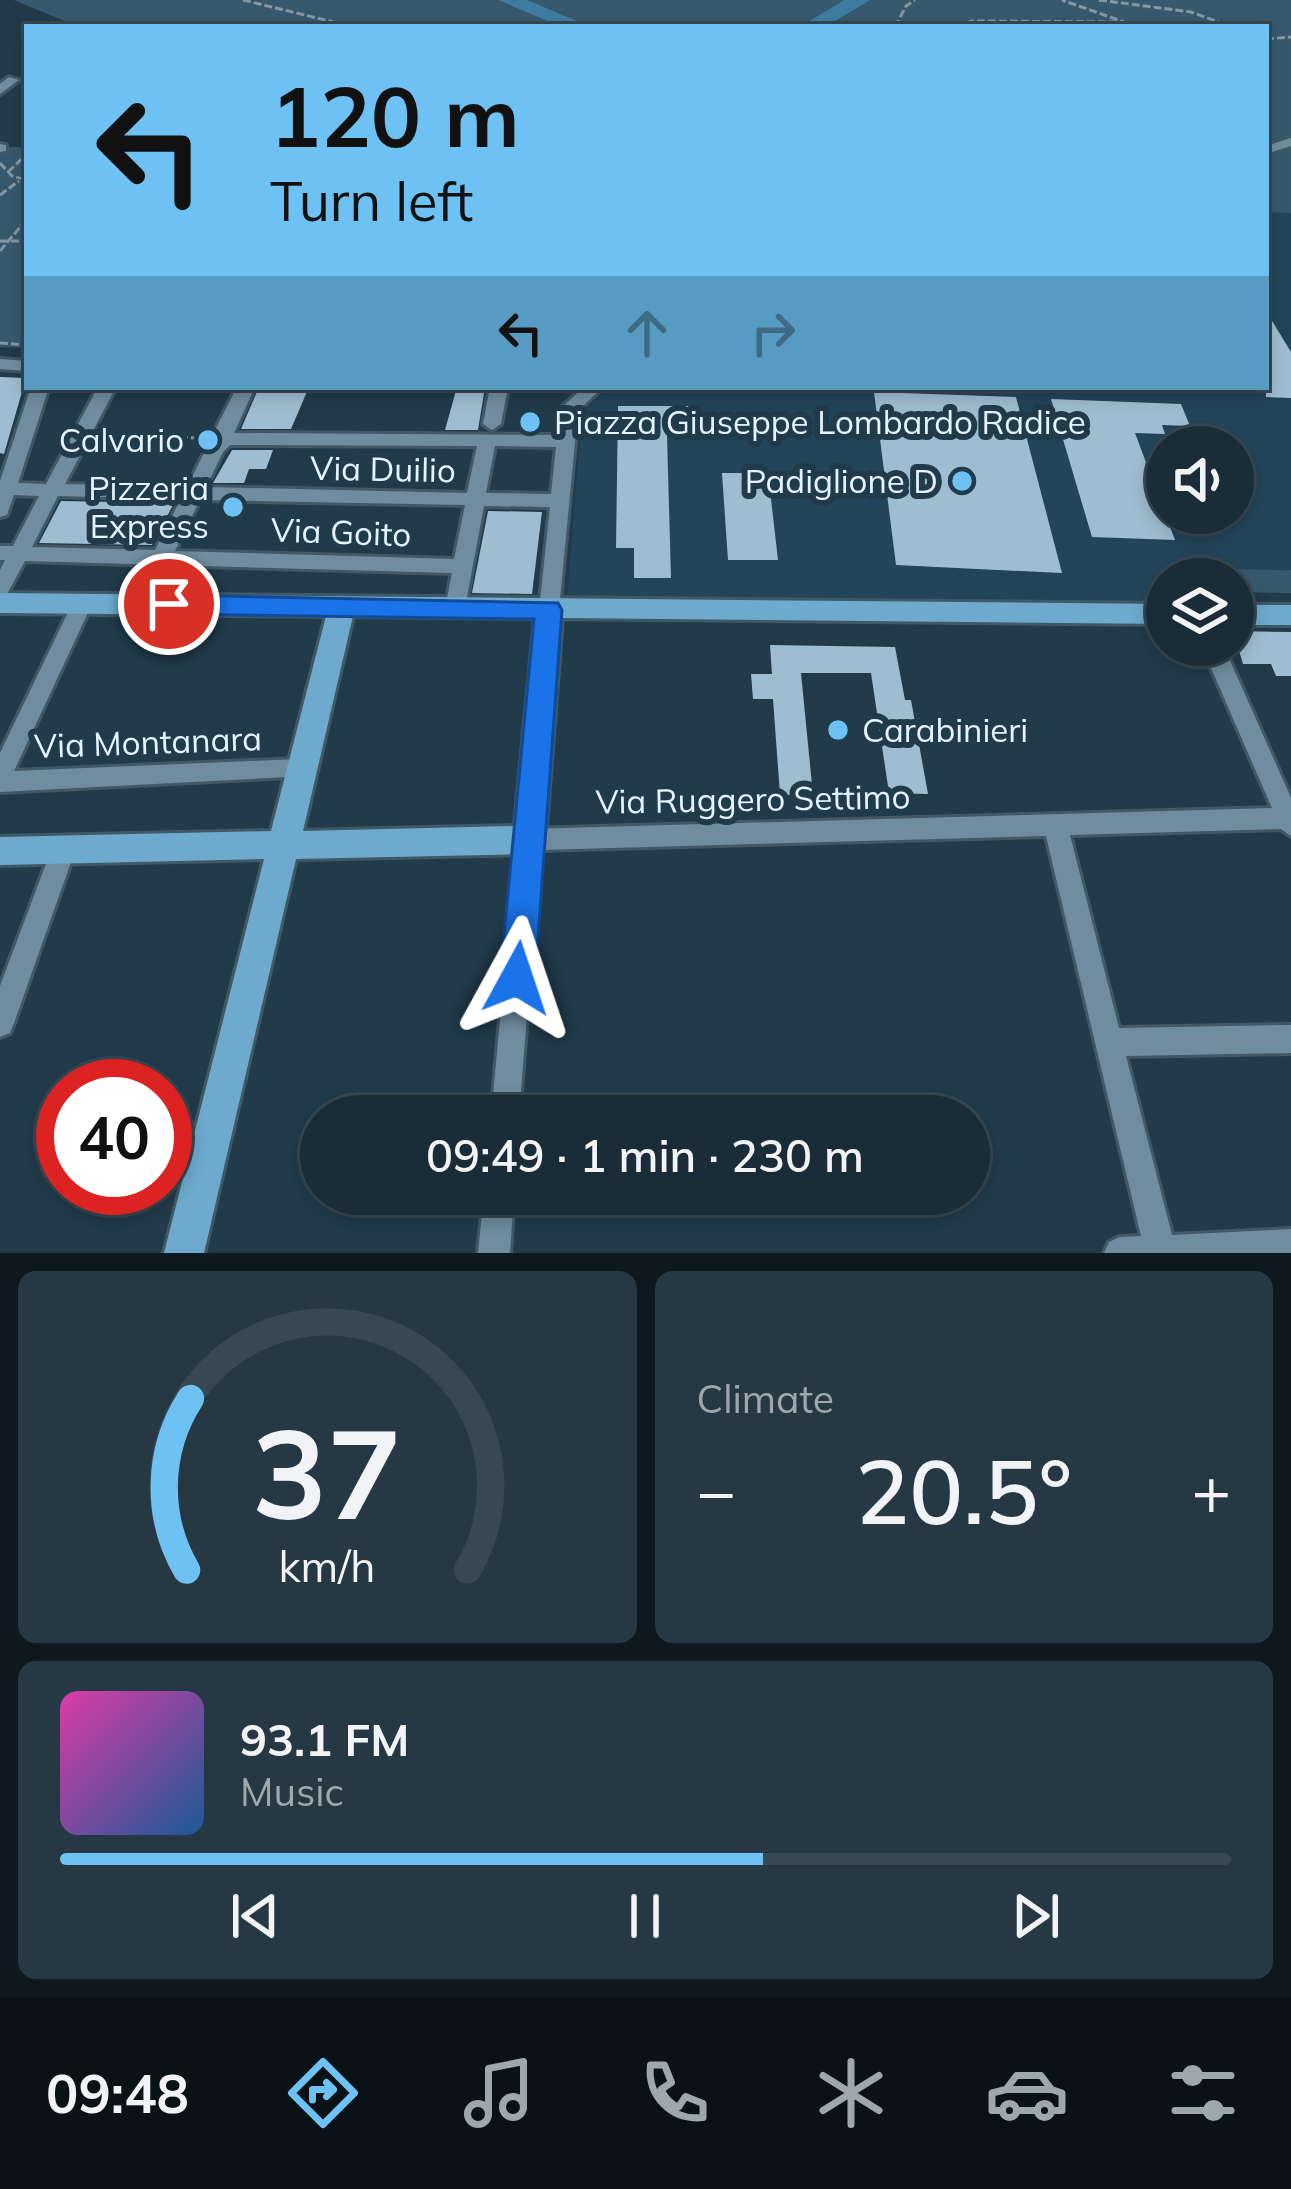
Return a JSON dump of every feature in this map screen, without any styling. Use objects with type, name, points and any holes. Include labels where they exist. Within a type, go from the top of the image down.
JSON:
[{"type":"main road","points":[[0,603],[1146,614]]},
{"type":"main road","points":[[184,1253],[298,769],[342,605]]},
{"type":"main road","points":[[529,840],[548,610]]},
{"type":"main road","points":[[1254,615],[1291,616]]},
{"type":"main road","name":"Via Ruggero Settimo","points":[[0,851],[529,840]]},
{"type":"street","points":[[0,91],[13,80]]},
{"type":"street","points":[[0,510],[8,489],[12,434],[38,390]]},
{"type":"street","points":[[0,589],[9,553],[52,490],[104,390]]},
{"type":"street","points":[[228,439],[224,430],[244,390]]},
{"type":"street","points":[[455,608],[498,390]]},
{"type":"street","points":[[548,610],[569,410],[591,390]]},
{"type":"street","points":[[162,557],[215,449],[228,439],[485,439],[564,448]]},
{"type":"street","name":"Via Duilio","points":[[8,489],[195,497],[560,501]]},
{"type":"street","name":"Via Goito","points":[[9,553],[464,566]]},
{"type":"street","points":[[0,779],[82,604]]},
{"type":"street","points":[[1221,666],[1290,821]]},
{"type":"street","name":"Via Montanara","points":[[0,779],[298,769]]},
{"type":"street","name":"Via Ruggero Settimo","points":[[529,840],[1290,821]]},
{"type":"street","points":[[1056,827],[1161,1252]]},
{"type":"street","points":[[508,1095],[529,840]]},
{"type":"street","points":[[0,1023],[64,848]]},
{"type":"street","points":[[1109,1042],[1291,1039]]},
{"type":"street","points":[[494,1253],[497,1215]]},
{"type":"street","points":[[1120,1253],[1291,1246]]},
{"type":"path","points":[[244,0],[342,24]]},
{"type":"path","points":[[896,24],[906,5],[915,0]]},
{"type":"path","points":[[964,24],[1124,22],[1062,0]]},
{"type":"path","points":[[1099,0],[1191,12],[1224,24]]},
{"type":"path","points":[[0,163],[24,180],[0,196]]},
{"type":"path","points":[[0,251],[24,223]]},
{"type":"path","points":[[0,241],[24,241]]},
{"type":"path","points":[[81,435],[198,438]]},
{"type":"shaded area","points":[[14,0],[1291,0],[1291,213],[1269,212],[1269,24],[72,24]]},
{"type":"shaded area","points":[[24,147],[24,348],[0,347],[0,151]]},
{"type":"shaded area","points":[[1269,212],[1291,213],[1291,570],[1254,569],[1254,558],[1146,558],[1146,604],[567,600],[582,412],[607,390],[1269,390]]},
{"type":"shaded area","points":[[1254,569],[1291,570],[1291,593],[1254,592]]},
{"type":"building","points":[[1269,316],[1291,352],[1291,398],[1266,397]]},
{"type":"building","points":[[0,377],[24,378],[4,454],[0,453]]},
{"type":"building","points":[[258,390],[308,390],[291,429],[241,429]]},
{"type":"building","points":[[456,390],[485,390],[478,430],[445,430]]},
{"type":"building","name":"Padiglione D","points":[[874,392],[1016,397],[1062,573],[896,565]]},
{"type":"building","points":[[1051,399],[1181,404],[1190,426],[1146,426],[1146,433],[1135,433],[1146,462],[1146,534],[1173,534],[1175,540],[1092,537]]},
{"type":"building","points":[[618,406],[692,406],[694,436],[667,436],[671,578],[634,578],[634,548],[616,548]]},
{"type":"building","points":[[232,450],[273,450],[266,469],[249,469],[244,483],[213,483]]},
{"type":"building","points":[[722,473],[768,473],[778,560],[728,560]]},
{"type":"building","points":[[61,501],[174,503],[152,545],[39,543]]},
{"type":"building","points":[[488,511],[542,512],[532,594],[472,593]]},
{"type":"building","points":[[1254,631],[1291,632],[1291,676],[1276,676],[1271,664],[1254,664]]},
{"type":"building","points":[[770,645],[895,647],[905,700],[911,700],[928,794],[889,793],[871,673],[801,673],[813,795],[780,795],[773,699],[753,699],[751,674],[772,674]]},
{"type":"waterway","points":[[508,0],[573,24]]},
{"type":"waterway","points":[[815,24],[860,0]]},
{"type":"place","name":"Piazza Giuseppe Lombardo Radice","points":[[530,422]]},
{"type":"place","name":"Calvario","points":[[208,440]]},
{"type":"place","name":"Padiglione D","points":[[962,481]]},
{"type":"place","name":"Pizzeria Express","points":[[233,507]]},
{"type":"place","name":"Carabinieri","points":[[838,730]]},
{"type":"route","points":[[169,604],[548,610],[517,978]]}]
